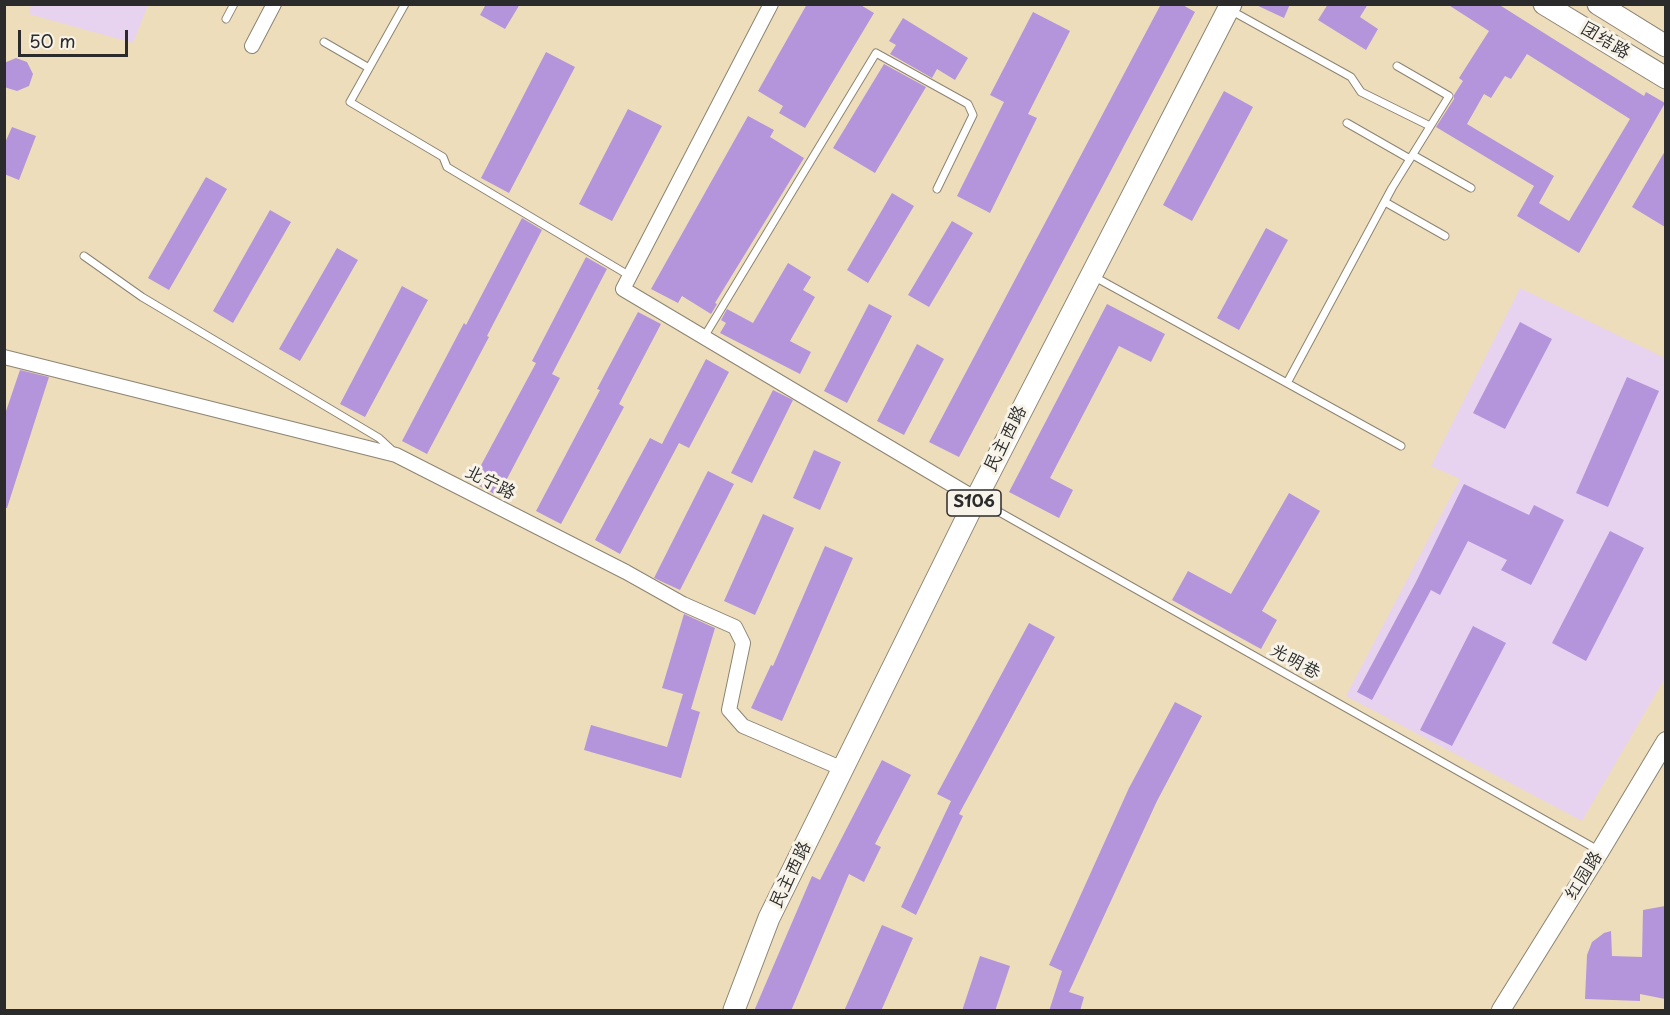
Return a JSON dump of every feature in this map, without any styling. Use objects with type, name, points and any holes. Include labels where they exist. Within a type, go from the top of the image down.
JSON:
[{"type":"main road","name":"团结路","points":[[1544,4],[1665,78]]},
{"type":"main road","name":"团结路","points":[[1598,4],[1665,46]]},
{"type":"main road","name":"民主西路","points":[[734,1011],[769,918],[976,499],[1230,7]]},
{"type":"main road","name":"红园路","points":[[1501,1011],[1665,741]]},
{"type":"street","points":[[252,46],[274,4]]},
{"type":"street","points":[[771,4],[623,289],[976,499]]},
{"type":"street","name":"北宁路","points":[[4,357],[396,455],[626,572],[683,604],[735,627],[743,643],[729,710],[743,726],[843,769]]},
{"type":"lane","points":[[226,19],[234,4]]},
{"type":"lane","points":[[405,4],[350,102],[443,157],[447,167],[630,276]]},
{"type":"lane","points":[[1230,7],[1351,77],[1361,92],[1430,126]]},
{"type":"lane","points":[[324,42],[369,68]]},
{"type":"lane","points":[[704,337],[876,53],[968,104],[973,115],[938,189]]},
{"type":"lane","points":[[1287,383],[1385,202],[1449,96],[1397,66]]},
{"type":"lane","points":[[1347,123],[1471,188]]},
{"type":"lane","points":[[1385,202],[1445,236]]},
{"type":"lane","points":[[84,255],[187,326],[379,438],[396,455]]},
{"type":"lane","points":[[1091,275],[1401,446]]},
{"type":"lane","name":"光明巷","points":[[976,499],[1600,851]]},
{"type":"shaded area","points":[[31,4],[148,5],[133,43],[29,14]]},
{"type":"shaded area","points":[[1520,288],[1665,358],[1665,678],[1582,821],[1346,696],[1460,479],[1431,466]]},
{"type":"building","points":[[486,4],[520,4],[505,29],[480,15]]},
{"type":"building","points":[[807,4],[859,4],[874,13],[805,128],[779,113],[783,106],[758,91]]},
{"type":"building","points":[[1161,4],[1181,4],[1195,12],[959,457],[929,442]]},
{"type":"building","points":[[1254,4],[1290,4],[1284,18]]},
{"type":"building","points":[[1328,4],[1368,4],[1360,17],[1378,29],[1366,50],[1318,20]]},
{"type":"building","points":[[1447,4],[1498,4],[1644,96],[1646,92],[1665,103],[1579,253],[1517,216],[1534,186],[1436,127],[1463,81],[1459,78],[1489,31]],"holes":[[[1527,54],[1630,119],[1569,221],[1539,203],[1554,176],[1467,124],[1484,94],[1491,98],[1505,76],[1511,79]]]},
{"type":"building","points":[[1033,12],[1070,31],[1028,114],[1037,118],[990,213],[957,196],[1004,102],[990,95]]},
{"type":"building","points":[[903,18],[968,58],[955,80],[937,69],[932,78],[890,54],[896,45],[889,41]]},
{"type":"building","points":[[546,52],[575,67],[509,193],[481,178]]},
{"type":"building","points":[[16,58],[27,62],[33,74],[29,86],[17,91],[4,87],[4,63]]},
{"type":"building","points":[[884,64],[926,87],[875,173],[833,148]]},
{"type":"building","points":[[1224,91],[1253,107],[1192,221],[1163,205]]},
{"type":"building","points":[[628,109],[662,126],[612,221],[579,204]]},
{"type":"building","points":[[748,116],[774,130],[770,137],[804,158],[715,303],[717,304],[711,314],[682,296],[678,303],[651,289]]},
{"type":"building","points":[[12,127],[36,136],[19,180],[4,174],[4,145]]},
{"type":"building","points":[[1665,151],[1665,227],[1632,207]]},
{"type":"building","points":[[206,177],[227,189],[169,290],[148,278]]},
{"type":"building","points":[[892,193],[914,206],[868,283],[847,270]]},
{"type":"building","points":[[270,210],[291,222],[233,323],[213,311]]},
{"type":"building","points":[[522,218],[542,230],[427,454],[402,441]]},
{"type":"building","points":[[952,221],[973,233],[929,307],[908,295]]},
{"type":"building","points":[[1266,228],[1288,240],[1239,330],[1217,318]]},
{"type":"building","points":[[337,248],[358,260],[300,361],[279,349]]},
{"type":"building","points":[[586,257],[607,269],[552,374],[560,378],[498,496],[472,482],[536,363],[532,361]]},
{"type":"building","points":[[788,263],[811,277],[803,290],[815,297],[790,341],[811,352],[800,374],[720,333],[726,323],[721,320],[727,309],[753,323]]},
{"type":"building","points":[[402,286],[428,300],[365,417],[340,404]]},
{"type":"building","points":[[869,304],[892,316],[847,403],[824,391]]},
{"type":"building","points":[[1107,304],[1165,334],[1151,362],[1119,346],[1050,478],[1073,490],[1059,518],[1009,492]]},
{"type":"building","points":[[638,312],[661,324],[619,404],[624,407],[561,524],[536,511]]},
{"type":"building","points":[[1520,322],[1552,339],[1505,429],[1473,413]]},
{"type":"building","points":[[917,344],[944,359],[904,435],[877,421]]},
{"type":"building","points":[[706,359],[729,372],[689,448],[679,443],[620,554],[595,540],[650,438],[662,444]]},
{"type":"building","points":[[20,370],[49,377],[7,508],[4,508],[4,417]]},
{"type":"building","points":[[1627,377],[1659,391],[1608,507],[1576,493]]},
{"type":"building","points":[[773,390],[793,400],[752,483],[731,473]]},
{"type":"building","points":[[814,450],[841,462],[820,510],[793,498]]},
{"type":"building","points":[[708,471],[734,484],[680,590],[654,578]]},
{"type":"building","points":[[1464,484],[1529,515],[1534,505],[1564,520],[1531,585],[1501,570],[1507,560],[1468,541],[1440,595],[1431,590],[1372,700],[1357,692],[1416,582]]},
{"type":"building","points":[[1289,493],[1320,511],[1262,611],[1277,620],[1261,649],[1172,600],[1188,571],[1231,594]]},
{"type":"building","points":[[763,514],[794,528],[755,615],[724,601]]},
{"type":"building","points":[[1610,531],[1644,548],[1586,661],[1552,643]]},
{"type":"building","points":[[825,546],[853,558],[782,721],[751,708],[771,665],[773,666]]},
{"type":"building","points":[[684,614],[715,628],[691,709],[700,712],[681,778],[584,750],[591,725],[667,747],[683,694],[662,688]]},
{"type":"building","points":[[1029,623],[1055,637],[959,814],[963,816],[916,915],[901,907],[951,801],[937,794]]},
{"type":"building","points":[[1473,626],[1506,643],[1452,746],[1420,730]]},
{"type":"building","points":[[1175,702],[1202,716],[1157,801],[1069,992],[1084,997],[1080,1011],[1049,1011],[1062,971],[1049,965],[1129,788]]},
{"type":"building","points":[[882,760],[911,775],[875,844],[881,847],[864,882],[849,874],[791,1011],[754,1011],[812,876],[820,880]]},
{"type":"building","points":[[1665,906],[1665,999],[1640,994],[1640,1001],[1585,999],[1587,955],[1592,942],[1611,931],[1612,956],[1642,957],[1643,910]]},
{"type":"building","points":[[882,925],[913,938],[881,1011],[844,1011]]},
{"type":"building","points":[[980,956],[1010,966],[995,1011],[962,1011]]}]
